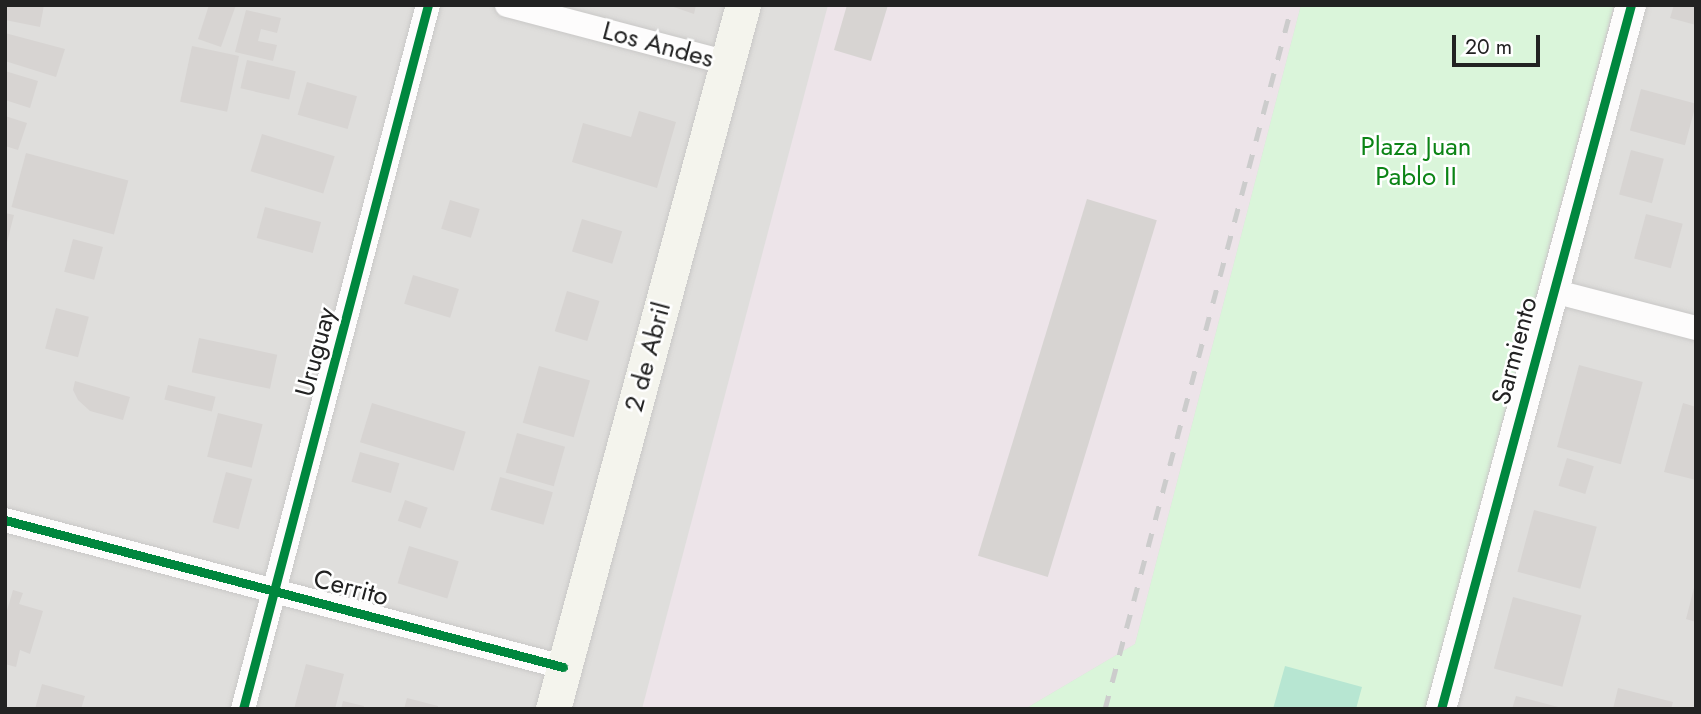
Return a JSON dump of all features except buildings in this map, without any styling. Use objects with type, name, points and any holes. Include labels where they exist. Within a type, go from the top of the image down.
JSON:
[{"type":"main road","name":"2 de Abril","points":[[553,709],[743,5]]},
{"type":"street","name":"Uruguay","points":[[243,709],[428,5]]},
{"type":"street","name":"Los Andes","points":[[507,5],[728,63]]},
{"type":"street","name":"Sarmiento","points":[[1441,709],[1631,5]]},
{"type":"street","points":[[1553,291],[1696,328]]},
{"type":"street","name":"Cerrito","points":[[5,520],[563,667]]},
{"type":"shaded area","points":[[5,5],[1696,5],[1696,709],[5,709]]},
{"type":"shaded area","points":[[828,5],[1301,5],[1135,644],[1025,709],[642,709]]},
{"type":"green space","name":"Plaza Juan Pablo II","points":[[1301,5],[1614,5],[1425,709],[1025,709],[1135,644]]},
{"type":"green space","points":[[1285,666],[1362,687],[1356,709],[1273,709]]},
{"type":"railway","points":[[1105,709],[1292,5]]},
{"type":"cycle path","points":[[243,709],[428,5]]},
{"type":"cycle path","points":[[1441,709],[1631,5]]},
{"type":"cycle path","points":[[5,520],[563,667]]}]
